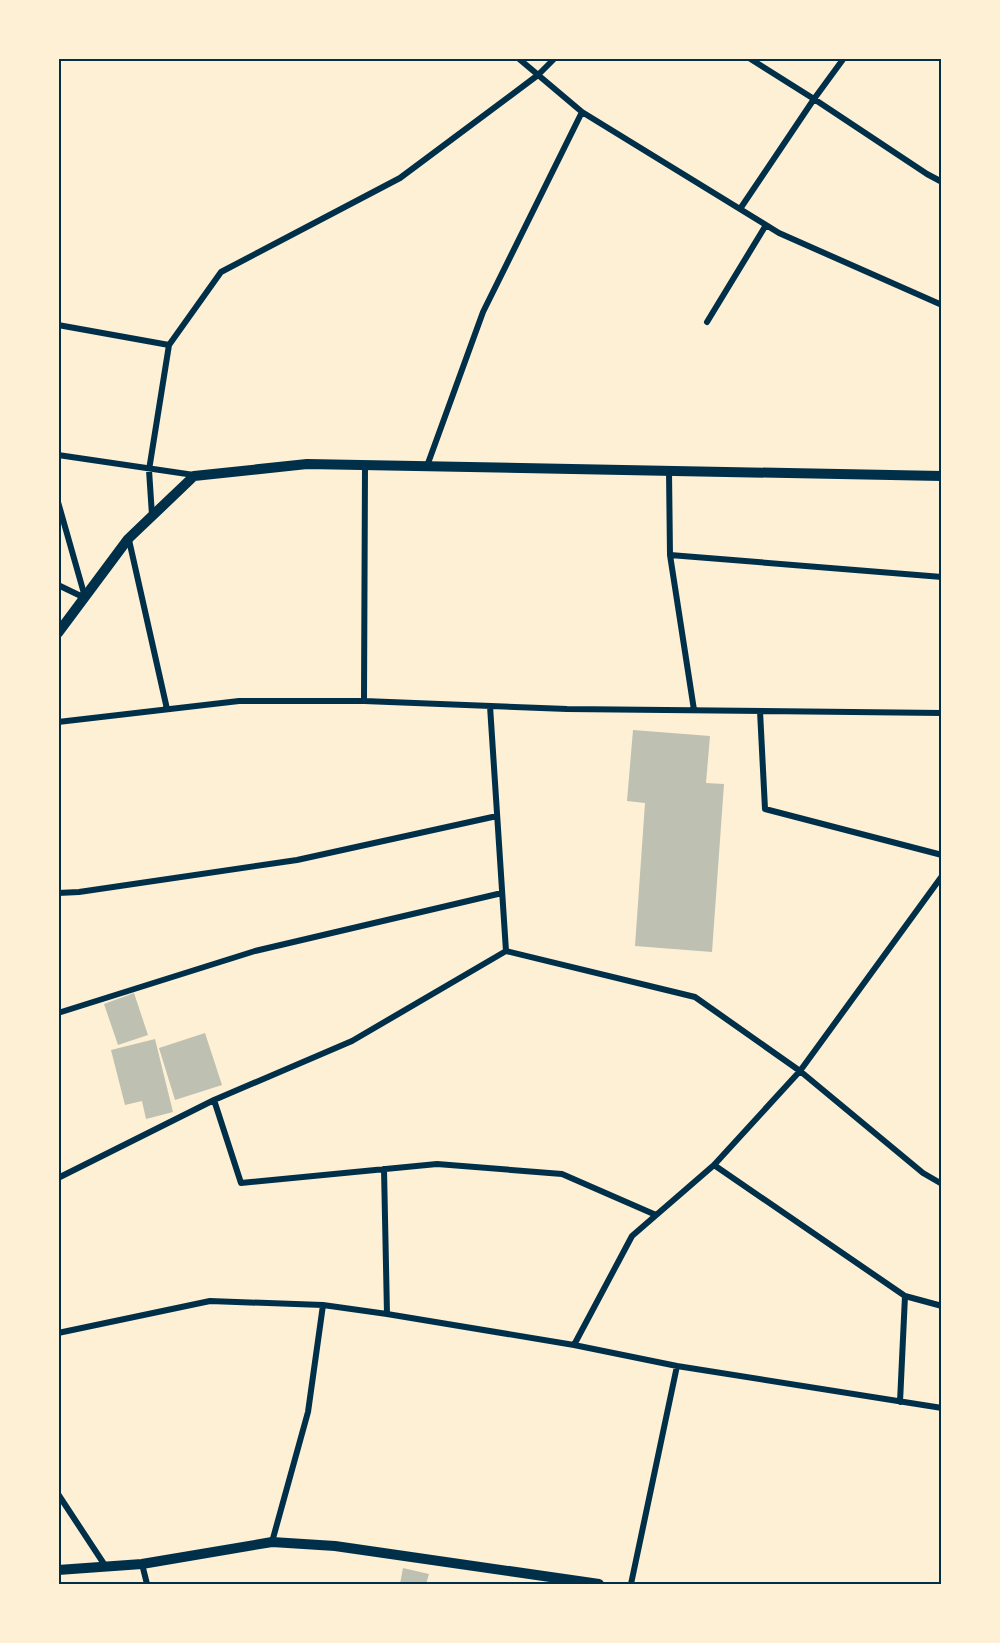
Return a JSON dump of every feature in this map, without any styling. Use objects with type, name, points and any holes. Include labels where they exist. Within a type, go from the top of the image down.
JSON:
[{"type":"street","points":[[518,58],[582,112],[766,225],[789,238],[942,305]]},
{"type":"street","points":[[152,516],[149,470],[169,345],[221,272],[400,178],[538,75],[555,58]]},
{"type":"street","points":[[749,58],[942,182]]},
{"type":"street","points":[[740,209],[844,58]]},
{"type":"street","points":[[427,466],[483,312],[582,112]]},
{"type":"street","points":[[706,322],[766,225]]},
{"type":"street","points":[[58,325],[169,345]]},
{"type":"street","points":[[58,455],[194,476],[307,464],[942,476]]},
{"type":"street","points":[[364,465],[364,701]]},
{"type":"street","points":[[669,471],[670,555],[694,710]]},
{"type":"street","points":[[58,633],[128,539],[194,476]]},
{"type":"street","points":[[58,502],[85,598]]},
{"type":"street","points":[[128,539],[167,709]]},
{"type":"street","points":[[670,555],[942,577]]},
{"type":"street","points":[[58,585],[85,598]]},
{"type":"street","points":[[58,722],[239,700],[364,701],[567,709],[942,713]]},
{"type":"street","points":[[490,706],[506,951]]},
{"type":"street","points":[[760,711],[765,809],[942,855]]},
{"type":"street","points":[[58,893],[80,892],[297,860],[497,816]]},
{"type":"street","points":[[574,1345],[632,1236],[714,1166],[800,1071],[942,876]]},
{"type":"street","points":[[58,1013],[255,951],[502,893]]},
{"type":"street","points":[[58,1178],[214,1100],[352,1041],[506,951],[695,997],[800,1071],[923,1173],[942,1184]]},
{"type":"street","points":[[214,1100],[241,1183],[437,1164],[562,1174],[656,1215]]},
{"type":"street","points":[[714,1166],[905,1296],[942,1306]]},
{"type":"street","points":[[384,1169],[387,1314]]},
{"type":"street","points":[[900,1402],[905,1296]]},
{"type":"street","points":[[58,1333],[210,1301],[323,1305],[574,1345],[677,1366],[942,1408]]},
{"type":"street","points":[[272,1542],[308,1412],[323,1305]]},
{"type":"street","points":[[631,1584],[677,1366]]},
{"type":"street","points":[[58,1494],[106,1567]]},
{"type":"street","points":[[58,1570],[142,1564],[272,1542],[335,1546],[599,1584]]},
{"type":"street","points":[[142,1564],[147,1584]]},
{"type":"building","points":[[633,730],[710,736],[706,783],[724,784],[712,952],[635,946],[645,803],[627,801]]},
{"type":"building","points":[[134,993],[148,1035],[118,1045],[104,1004]]},
{"type":"building","points":[[205,1033],[222,1085],[175,1100],[159,1048]]},
{"type":"building","points":[[155,1039],[173,1112],[146,1119],[142,1101],[125,1105],[111,1050]]},
{"type":"building","points":[[403,1568],[429,1574],[426,1584],[400,1584]]}]
